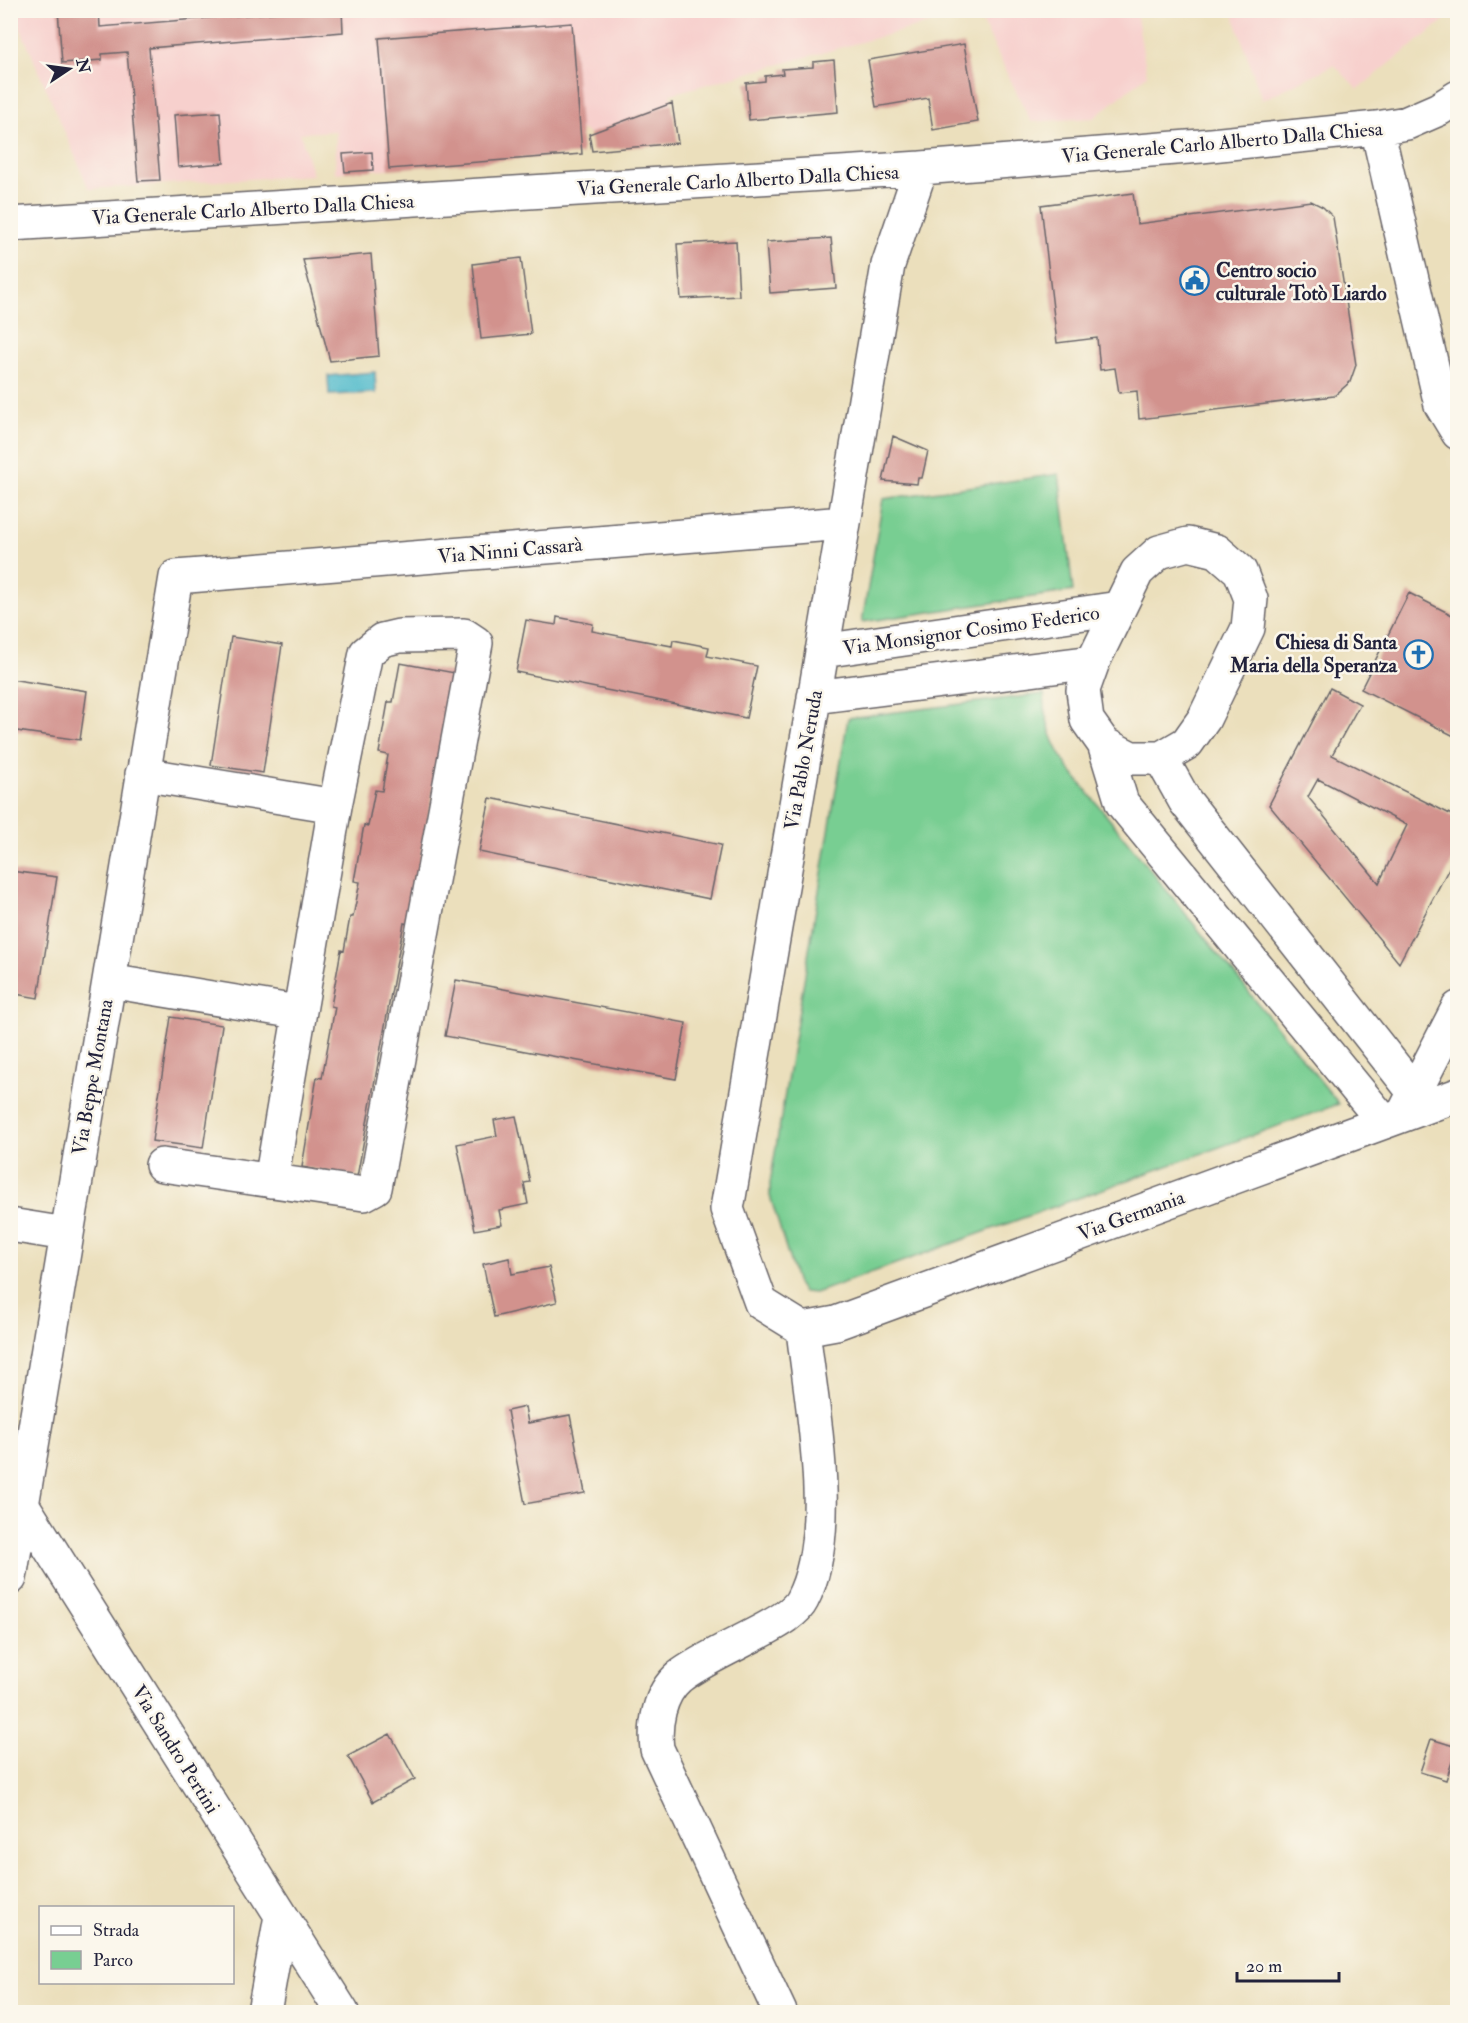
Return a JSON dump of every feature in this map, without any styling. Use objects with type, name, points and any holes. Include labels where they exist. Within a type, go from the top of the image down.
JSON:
[{"type":"street","name":"Via Generale Carlo Alberto Dalla Chiesa","points":[[10,224],[921,168],[1377,128],[1407,123],[1439,109],[1458,96]]},
{"type":"street","points":[[1377,128],[1458,433]]},
{"type":"street","name":"Via Pablo Neruda","points":[[803,1329],[761,1303],[728,1209],[888,265],[921,168]]},
{"type":"street","name":"Via Ninni Cassarà","points":[[176,577],[844,522]]},
{"type":"street","points":[[1104,744],[1131,758],[1161,758],[1187,743],[1204,719],[1248,628],[1251,598],[1240,571],[1217,551],[1188,544],[1159,552],[1137,572],[1093,662],[1083,690],[1087,720],[1104,744],[1122,803],[1400,1110]]},
{"type":"street","name":"Via Beppe Montana","points":[[10,1578],[16,1495],[66,1233],[176,577]]},
{"type":"street","name":"Via Monsignor Cosimo Federico","points":[[822,651],[1119,608]]},
{"type":"street","points":[[162,1165],[271,1181],[364,1194],[375,1188],[476,643],[464,635],[399,636],[382,640],[366,653],[334,806],[297,1012],[271,1181]]},
{"type":"street","points":[[814,697],[1093,662]]},
{"type":"street","points":[[1161,758],[1185,801],[1400,1110]]},
{"type":"street","points":[[142,774],[334,806]]},
{"type":"street","points":[[109,981],[297,1012]]},
{"type":"street","points":[[1400,1110],[1458,1008]]},
{"type":"street","name":"Via Germania","points":[[803,1329],[836,1323],[1400,1110],[1458,1095]]},
{"type":"street","points":[[10,1225],[66,1233]]},
{"type":"street","points":[[780,2013],[657,1749],[655,1729],[666,1693],[679,1678],[780,1621],[801,1602],[815,1564],[822,1506],[803,1329]]},
{"type":"street","name":"Via Sandro Pertini","points":[[16,1495],[342,2013]]},
{"type":"street","points":[[264,2013],[281,1916]]},
{"type":"shaded area","points":[[1457,10],[1358,89],[1334,65],[1262,100],[1232,11]]},
{"type":"shaded area","points":[[13,11],[975,11],[671,94],[672,103],[589,134],[581,129],[582,154],[335,173],[336,131],[300,133],[313,175],[89,189]]},
{"type":"shaded area","points":[[977,11],[1136,11],[1147,75],[1094,118],[1031,122]]},
{"type":"green space","points":[[1059,474],[1073,591],[862,622],[883,499]]},
{"type":"green space","points":[[1044,694],[1051,733],[1069,769],[1339,1104],[815,1293],[803,1292],[797,1284],[770,1196],[770,1183],[848,718]]},
{"type":"water","points":[[375,372],[376,393],[329,395],[328,376]]},
{"type":"building","points":[[58,10],[99,10],[100,27],[304,10],[342,10],[343,32],[149,48],[160,180],[138,181],[127,52],[102,54],[102,60],[62,63]]},
{"type":"building","points":[[572,23],[582,154],[389,169],[379,38]]},
{"type":"building","points":[[964,44],[978,122],[933,130],[928,98],[876,107],[868,60]]},
{"type":"building","points":[[834,60],[838,112],[749,120],[746,83],[765,81],[765,76],[783,74],[782,69],[813,67],[813,62]]},
{"type":"building","points":[[672,103],[678,143],[592,151],[589,134]]},
{"type":"building","points":[[220,112],[224,163],[178,167],[174,115]]},
{"type":"building","points":[[372,152],[373,170],[345,172],[343,154]]},
{"type":"building","points":[[1133,193],[1137,224],[1311,201],[1323,207],[1333,217],[1356,365],[1350,382],[1334,396],[1139,419],[1137,391],[1119,393],[1115,368],[1100,370],[1097,338],[1057,343],[1041,205]]},
{"type":"building","points":[[831,238],[836,288],[770,293],[766,242]]},
{"type":"building","points":[[736,241],[739,296],[681,299],[677,244]]},
{"type":"building","points":[[371,254],[379,356],[330,361],[303,260]]},
{"type":"building","points":[[521,258],[531,334],[481,339],[473,264]]},
{"type":"building","points":[[893,436],[928,451],[922,478],[918,478],[917,484],[883,481]]},
{"type":"building","name":"Chiesa di Santa Maria della Speranza","points":[[1409,593],[1458,618],[1458,738],[1361,689]]},
{"type":"building","points":[[557,617],[593,624],[592,631],[672,646],[673,640],[709,647],[707,656],[757,666],[746,718],[516,672],[526,620],[556,625]]},
{"type":"building","points":[[231,637],[282,645],[263,773],[211,765]]},
{"type":"building","points":[[400,663],[455,673],[409,924],[404,923],[357,1177],[302,1167],[317,1077],[322,1078],[335,1007],[331,1006],[341,950],[344,951],[350,917],[353,917],[360,882],[354,881],[364,825],[368,826],[375,790],[382,791],[388,755],[379,753],[388,702],[393,702]]},
{"type":"building","points":[[10,679],[87,691],[80,740],[10,730]]},
{"type":"building","points":[[1330,688],[1360,704],[1332,755],[1458,818],[1458,851],[1399,963],[1269,805]],"holes":[[[1318,779],[1407,825],[1379,883],[1308,797]]]},
{"type":"building","points":[[490,798],[721,845],[710,899],[479,852]]},
{"type":"building","points":[[10,871],[57,877],[38,998],[10,993]]},
{"type":"building","points":[[456,980],[686,1023],[676,1079],[445,1036]]},
{"type":"building","points":[[171,1017],[222,1025],[203,1148],[152,1141]]},
{"type":"building","points":[[516,1116],[530,1182],[524,1183],[528,1204],[499,1210],[502,1225],[475,1230],[457,1144],[497,1136],[494,1120]]},
{"type":"building","points":[[509,1258],[512,1274],[549,1267],[557,1302],[494,1317],[483,1264]]},
{"type":"building","points":[[525,1407],[528,1423],[570,1415],[585,1493],[525,1504],[507,1411]]},
{"type":"building","points":[[390,1734],[415,1779],[373,1802],[348,1756]]},
{"type":"building","points":[[1431,1739],[1457,1747],[1446,1780],[1420,1772]]},
{"type":"place","name":"Centro socio culturale Totò Liardo","points":[[1195,281]]},
{"type":"place","name":"Chiesa di Santa Maria della Speranza","points":[[1418,654]]}]
